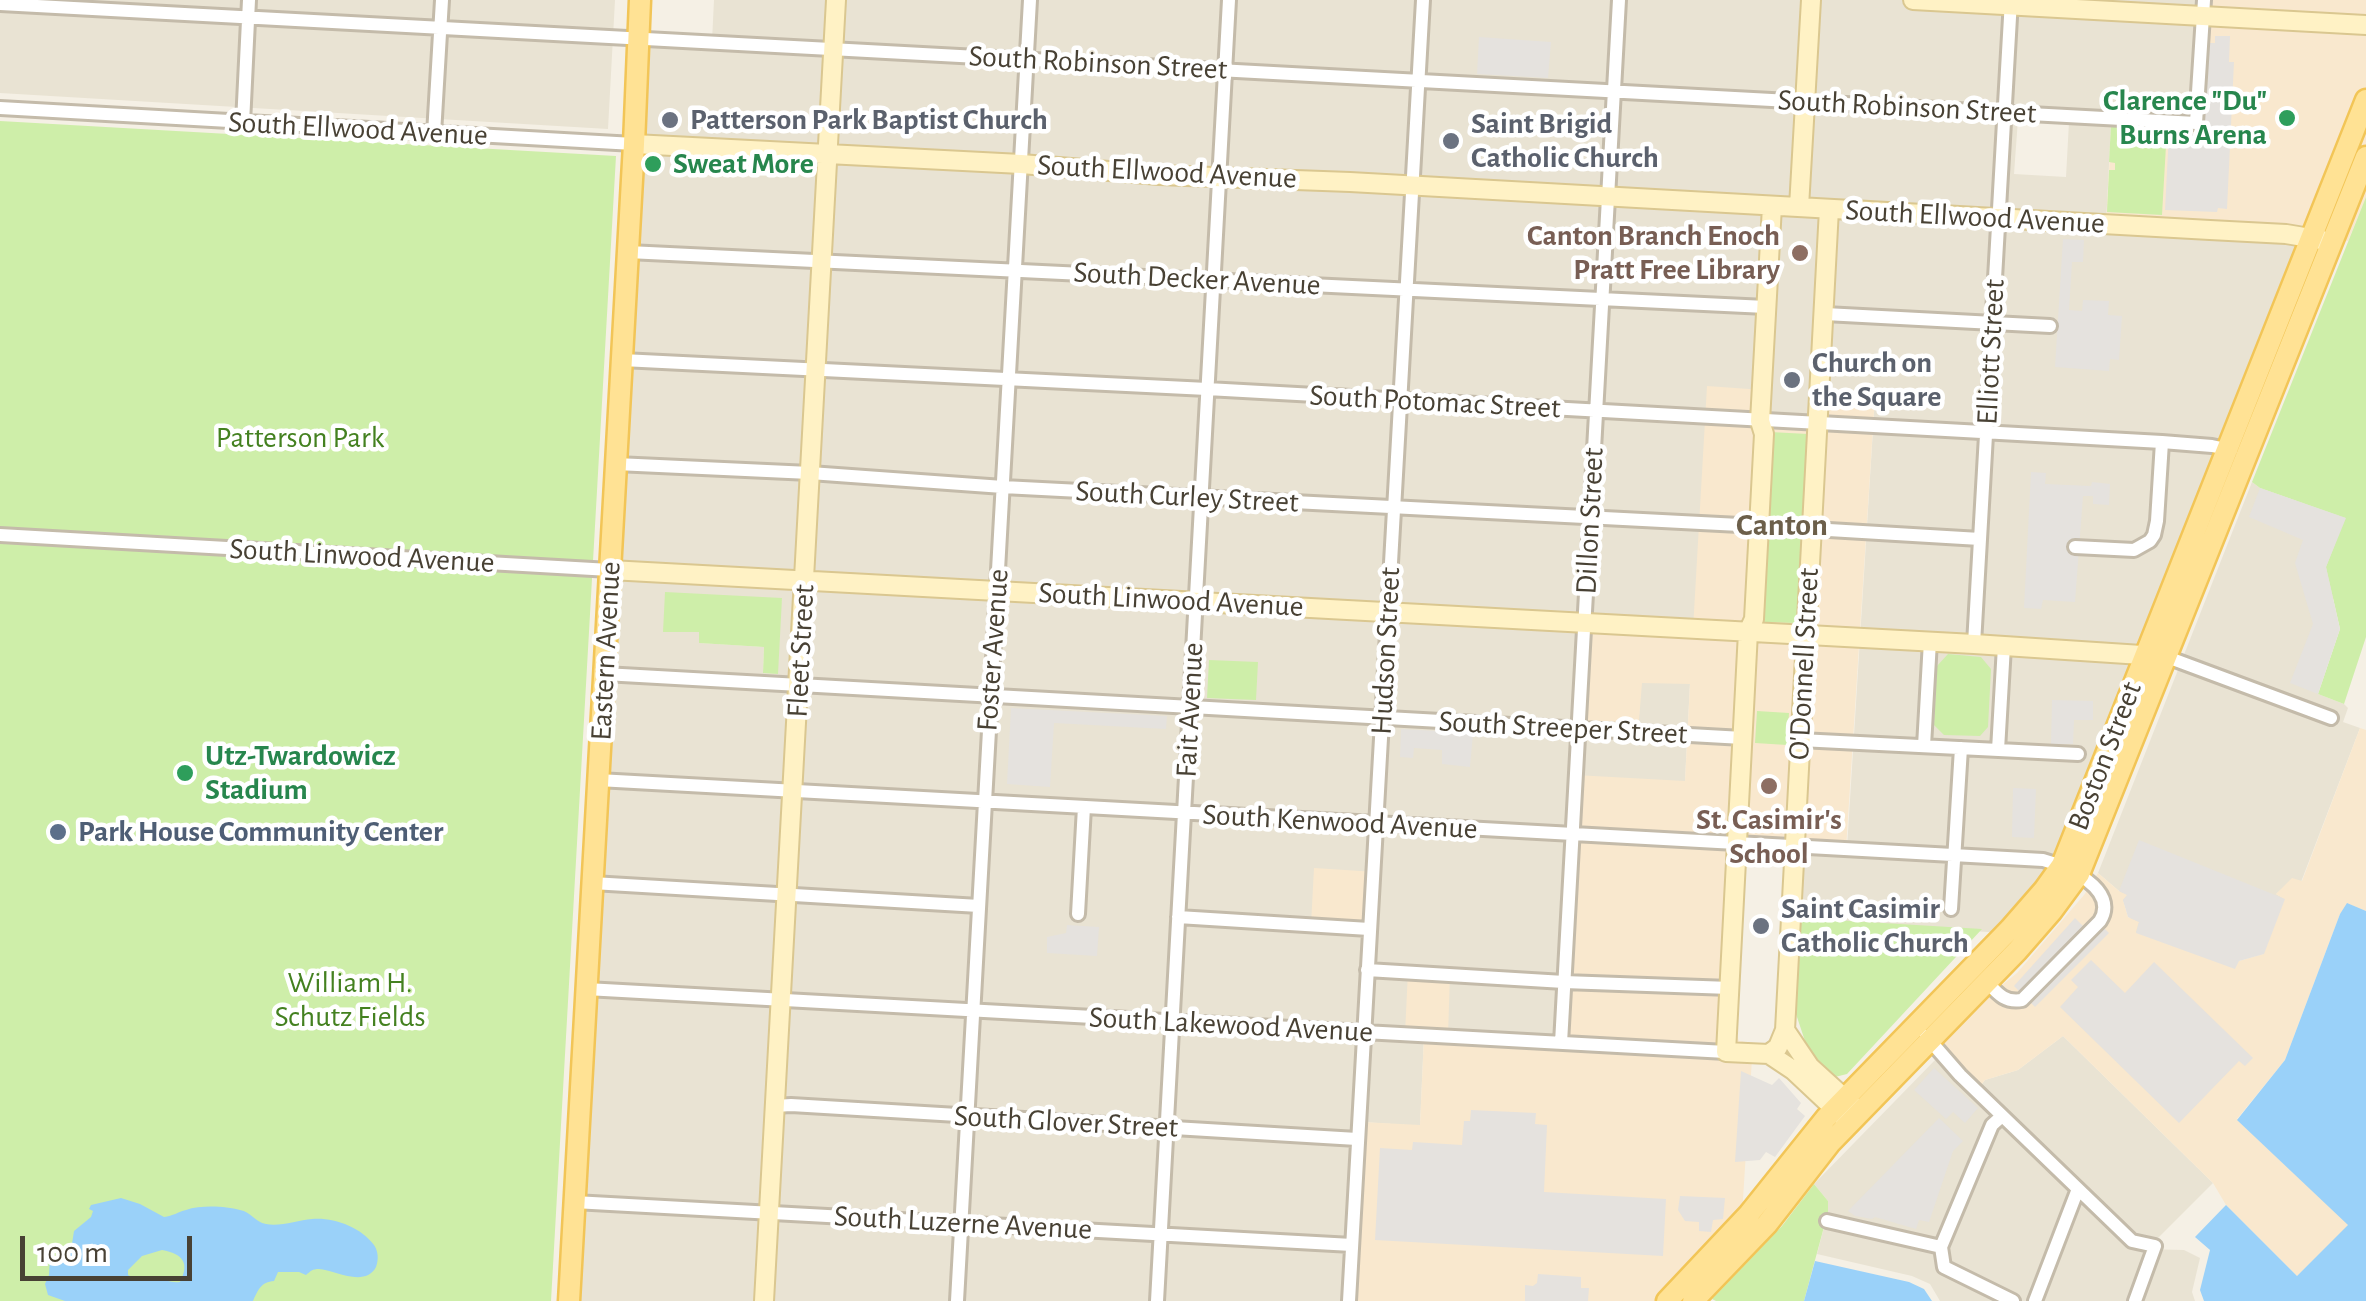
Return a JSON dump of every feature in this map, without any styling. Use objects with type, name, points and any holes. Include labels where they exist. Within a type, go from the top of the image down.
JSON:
[{"type":"main road","name":"Eastern Avenue","points":[[569,1301],[640,0]]},
{"type":"main road","name":"Boston Street","points":[[1667,1301],[1923,1033],[2044,890],[2070,869],[2144,656],[2237,452],[2322,239],[2366,100]]},
{"type":"main road","name":"Boston Street","points":[[2322,239],[2366,158]]},
{"type":"main road","name":"Boston Street","points":[[1923,1033],[1987,982],[2052,912],[2167,657],[2237,452]]},
{"type":"main road","name":"Boston Street","points":[[1694,1301],[1767,1224],[1830,1142],[1847,1110]]},
{"type":"street","points":[[244,123],[249,0]]},
{"type":"street","points":[[434,134],[442,0]]},
{"type":"street","name":"Fleet Street","points":[[764,1301],[836,0]]},
{"type":"street","name":"Foster Avenue","points":[[957,1301],[1030,0]]},
{"type":"street","name":"Fait Avenue","points":[[1156,1301],[1229,0]]},
{"type":"street","name":"Hudson Street","points":[[1349,1301],[1423,0]]},
{"type":"street","name":"Dillon Street","points":[[1561,1043],[1619,0]]},
{"type":"street","points":[[1799,207],[1811,0]]},
{"type":"street","points":[[1913,0],[2203,8],[2366,25]]},
{"type":"street","name":"Elliott Street","points":[[1974,644],[2011,3]]},
{"type":"street","name":"South Robinson Street","points":[[0,4],[2196,123],[2203,8]]},
{"type":"street","name":"South Ellwood Avenue","points":[[0,108],[2322,239]]},
{"type":"street","name":"O'Donnell Street","points":[[1726,1052],[1748,632],[1754,619],[1772,206]]},
{"type":"street","name":"O'Donnell Street","points":[[1770,1054],[1778,1047],[1785,1030],[1829,209]]},
{"type":"street","name":"South Decker Avenue","points":[[628,252],[1766,307]]},
{"type":"street","points":[[1824,314],[2050,326]]},
{"type":"street","name":"South Potomac Street","points":[[622,360],[2162,442],[2237,452]]},
{"type":"street","points":[[2075,547],[2137,549],[2150,541],[2157,522],[2162,442]]},
{"type":"street","name":"South Curley Street","points":[[616,464],[1758,526]]},
{"type":"street","points":[[1812,530],[1980,538]]},
{"type":"street","name":"South Linwood Avenue","points":[[0,535],[2167,657],[2331,718]]},
{"type":"street","points":[[1924,746],[1930,642]]},
{"type":"street","points":[[1998,750],[2004,646]]},
{"type":"street","name":"South Streeper Street","points":[[604,674],[1743,738]]},
{"type":"street","points":[[1800,740],[2078,754]]},
{"type":"street","points":[[1951,909],[1961,748]]},
{"type":"street","name":"South Kenwood Avenue","points":[[598,780],[2043,860],[2070,869]]},
{"type":"street","points":[[1078,914],[1084,807]]},
{"type":"street","points":[[1987,982],[2003,998],[2012,1002],[2022,1000],[2104,914],[2105,903],[2097,890],[2070,869]]},
{"type":"street","points":[[592,883],[979,906]]},
{"type":"street","points":[[1178,916],[1370,928]]},
{"type":"street","points":[[1367,970],[1730,988]]},
{"type":"street","name":"South Lakewood Avenue","points":[[586,989],[1770,1054]]},
{"type":"street","points":[[1785,1030],[1847,1110]]},
{"type":"street","points":[[1923,1033],[1960,1075],[2132,1241],[2155,1246],[2135,1301]]},
{"type":"street","points":[[1770,1054],[1847,1110]]},
{"type":"street","name":"South Glover Street","points":[[775,1106],[1358,1139]]},
{"type":"street","points":[[2002,1116],[1992,1124],[1940,1247],[1944,1267],[1988,1295],[2012,1301]]},
{"type":"street","points":[[2035,1301],[2078,1189]]},
{"type":"street","name":"South Luzerne Avenue","points":[[574,1202],[1350,1244]]},
{"type":"street","points":[[1827,1221],[1940,1247]]},
{"type":"shaded area","points":[[0,0],[615,0],[608,129],[0,93]]},
{"type":"shaded area","points":[[714,0],[2200,0],[2192,125],[2111,125],[2106,224],[2322,239],[2088,837],[2018,934],[1791,919],[1797,845],[1847,848],[1875,397],[1821,393],[1820,422],[1693,629],[1585,623],[1638,732],[1641,683],[1690,683],[1685,781],[1562,1043],[1424,1035],[1420,1126],[1363,1122],[1352,1301],[580,1301],[638,37],[712,41]],"holes":[[[2018,119],[2069,122],[2066,177],[2014,174]],[[782,599],[763,673],[764,647],[700,643],[700,632],[694,631]]]},
{"type":"shaded area","points":[[2200,0],[2366,0],[2366,197],[2348,241],[2106,224],[2112,120],[2191,125]]},
{"type":"shaded area","points":[[2215,36],[2230,36],[2229,62],[2234,62],[2227,209],[2165,210],[2169,132],[2203,133],[2208,43],[2215,43]]},
{"type":"shaded area","points":[[1479,37],[1551,42],[1548,78],[1477,74]]},
{"type":"shaded area","points":[[2063,239],[2084,240],[2083,262],[2072,262],[2069,310],[2082,311],[2083,300],[2109,301],[2108,315],[2122,316],[2119,360],[2110,359],[2109,371],[2055,367]]},
{"type":"shaded area","points":[[1707,386],[1763,390],[1762,418],[1819,423],[1821,393],[1875,396],[1846,849],[1745,842],[1735,1031],[1739,1041],[1753,1043],[1741,1230],[1679,1301],[1352,1301],[1362,1122],[1420,1125],[1424,1036],[1405,1034],[1408,971],[1450,974],[1448,1036],[1562,1043],[1575,775],[1685,781],[1690,684],[1642,683],[1638,732],[1578,728],[1584,623],[1693,629]]},
{"type":"shaded area","points":[[2031,472],[2046,473],[2045,484],[2110,484],[2109,505],[2093,504],[2093,496],[2083,496],[2075,602],[2043,600],[2041,609],[2024,608]]},
{"type":"shaded area","points":[[2252,482],[2346,518],[2318,694],[2344,704],[2348,708],[2343,722],[2360,728],[2301,882],[2290,882],[2276,894],[2285,899],[2136,933],[2119,891],[2098,873]]},
{"type":"shaded area","points":[[2260,488],[2346,518],[2326,567],[2340,629],[2318,694],[2290,683],[2313,624],[2295,563],[2303,540],[2249,517]]},
{"type":"shaded area","points":[[2052,700],[2093,701],[2093,720],[2074,720],[2073,744],[2051,744]]},
{"type":"shaded area","points":[[1011,708],[1167,716],[1166,729],[1054,723],[1050,787],[1007,784]]},
{"type":"shaded area","points":[[2360,728],[2366,730],[2366,911],[2348,904],[2340,914],[2285,1060],[2237,1119],[2349,1225],[2297,1276],[2226,1205],[2213,1183],[2063,1036],[2018,1070],[1985,1080],[1981,1085],[1940,1043],[2017,973],[2098,873],[2128,895],[2123,900],[2128,917],[2139,922],[2136,932],[2239,961],[2263,954],[2284,899],[2276,894],[2292,878],[2302,881]]},
{"type":"shaded area","points":[[1401,729],[1473,733],[1470,767],[1442,764],[1442,750],[1414,748],[1413,758],[1400,757]]},
{"type":"shaded area","points":[[2013,788],[2036,789],[2034,838],[2012,837]]},
{"type":"shaded area","points":[[2139,840],[2285,899],[2264,954],[2239,961],[2235,969],[2136,933],[2139,922],[2128,917],[2123,900],[2127,895],[2119,891]]},
{"type":"shaded area","points":[[1314,868],[1376,872],[1376,928],[1311,925]]},
{"type":"shaded area","points":[[2093,917],[2109,933],[2035,1007],[2014,986],[2075,918],[2083,926]]},
{"type":"shaded area","points":[[1067,925],[1099,927],[1097,956],[1047,953],[1047,937],[1066,933]]},
{"type":"shaded area","points":[[2091,960],[2125,993],[2154,962],[2253,1058],[2245,1066],[2239,1061],[2179,1123],[2060,1007],[2078,987],[2071,980]]},
{"type":"shaded area","points":[[2063,1036],[2213,1183],[2158,1238],[2138,1235],[1981,1085],[1985,1080],[2018,1070]]},
{"type":"shaded area","points":[[1935,1060],[2126,1241],[2143,1249],[2184,1250],[2200,1258],[2192,1292],[2195,1301],[1940,1301],[1930,1284],[1912,1276],[1817,1254],[1828,1201],[1814,1184]]},
{"type":"shaded area","points":[[1934,1068],[1978,1108],[1965,1123],[1953,1112],[1946,1119],[1914,1090]]},
{"type":"shaded area","points":[[1741,1071],[1772,1085],[1779,1078],[1801,1103],[1797,1109],[1805,1116],[1775,1157],[1766,1152],[1760,1160],[1735,1162]]},
{"type":"shaded area","points":[[1471,1110],[1536,1113],[1535,1124],[1547,1125],[1544,1192],[1666,1199],[1663,1256],[1375,1240],[1380,1148],[1412,1150],[1413,1142],[1462,1145],[1464,1121],[1470,1121]]},
{"type":"shaded area","points":[[1939,1118],[1963,1141],[1953,1151],[1929,1222],[1919,1220],[1916,1229],[1875,1217],[1855,1216],[1848,1211]]},
{"type":"shaded area","points":[[1680,1196],[1725,1198],[1723,1219],[1713,1220],[1711,1232],[1699,1231],[1699,1222],[1685,1221],[1678,1210]]},
{"type":"shaded area","points":[[1538,1274],[1581,1277],[1581,1288],[1589,1288],[1588,1301],[1525,1301],[1525,1285],[1537,1283]]},
{"type":"green space","name":"Patterson Park","points":[[0,121],[616,156],[551,1301],[0,1301]]},
{"type":"green space","points":[[2111,125],[2167,128],[2162,215],[2107,212],[2109,170],[2115,170],[2115,163],[2109,162]]},
{"type":"green space","points":[[2366,197],[2366,637],[2344,704],[2318,694],[2340,629],[2326,567],[2345,518],[2252,482]]},
{"type":"green space","points":[[1770,432],[1809,437],[1798,620],[1794,623],[1762,622]]},
{"type":"green space","points":[[665,592],[782,598],[778,674],[763,673],[764,647],[699,643],[699,632],[663,632]]},
{"type":"green space","points":[[1948,654],[1981,657],[1991,669],[1988,727],[1980,736],[1944,735],[1934,725],[1937,666]]},
{"type":"green space","points":[[1209,660],[1258,662],[1256,700],[1207,698]]},
{"type":"green space","points":[[1757,711],[1789,713],[1787,745],[1755,743]]},
{"type":"green space","points":[[1801,918],[1982,929],[1847,1074],[1835,1077],[1808,1050],[1796,1014]]},
{"type":"green space","points":[[1814,1184],[1828,1201],[1828,1212],[1804,1301],[1712,1299],[1782,1226]]},
{"type":"water","points":[[2347,903],[2366,911],[2366,1301],[2204,1301],[2200,1290],[2210,1250],[2195,1237],[2226,1205],[2297,1276],[2348,1225],[2237,1120],[2285,1060]]},
{"type":"water","points":[[121,1198],[164,1217],[192,1208],[213,1207],[244,1211],[271,1225],[329,1220],[346,1224],[368,1239],[376,1250],[377,1264],[371,1273],[357,1277],[319,1269],[306,1275],[278,1272],[274,1281],[261,1287],[253,1301],[65,1301],[48,1295],[45,1284],[50,1257],[66,1255],[71,1250],[74,1231],[91,1217],[91,1205]],"holes":[[[162,1250],[183,1260],[180,1282],[128,1275],[142,1256]]]},
{"type":"water","points":[[1815,1261],[1909,1282],[1924,1289],[1932,1301],[1804,1301]]},
{"type":"place","name":"Clarence \"Du\" Burns Arena","points":[[2287,118]]},
{"type":"place","name":"Patterson Park Baptist Church","points":[[670,120]]},
{"type":"place","name":"Saint Brigid Catholic Church","points":[[1451,141]]},
{"type":"place","name":"Sweat More","points":[[653,164]]},
{"type":"place","name":"Canton Branch Enoch Pratt Free Library","points":[[1800,253]]},
{"type":"place","name":"Church on the Square","points":[[1792,380]]},
{"type":"place","name":"Utz-Twardowicz Stadium","points":[[185,773]]},
{"type":"place","name":"St. Casimir's School","points":[[1769,786]]},
{"type":"place","name":"Park House Community Center","points":[[58,832]]},
{"type":"place","name":"Saint Casimir Catholic Church","points":[[1761,926]]},
{"type":"district","name":"Canton","points":[[1782,525]]},
{"type":"park label","name":"William H. Schutz Fields","points":[[350,1000]]}]
